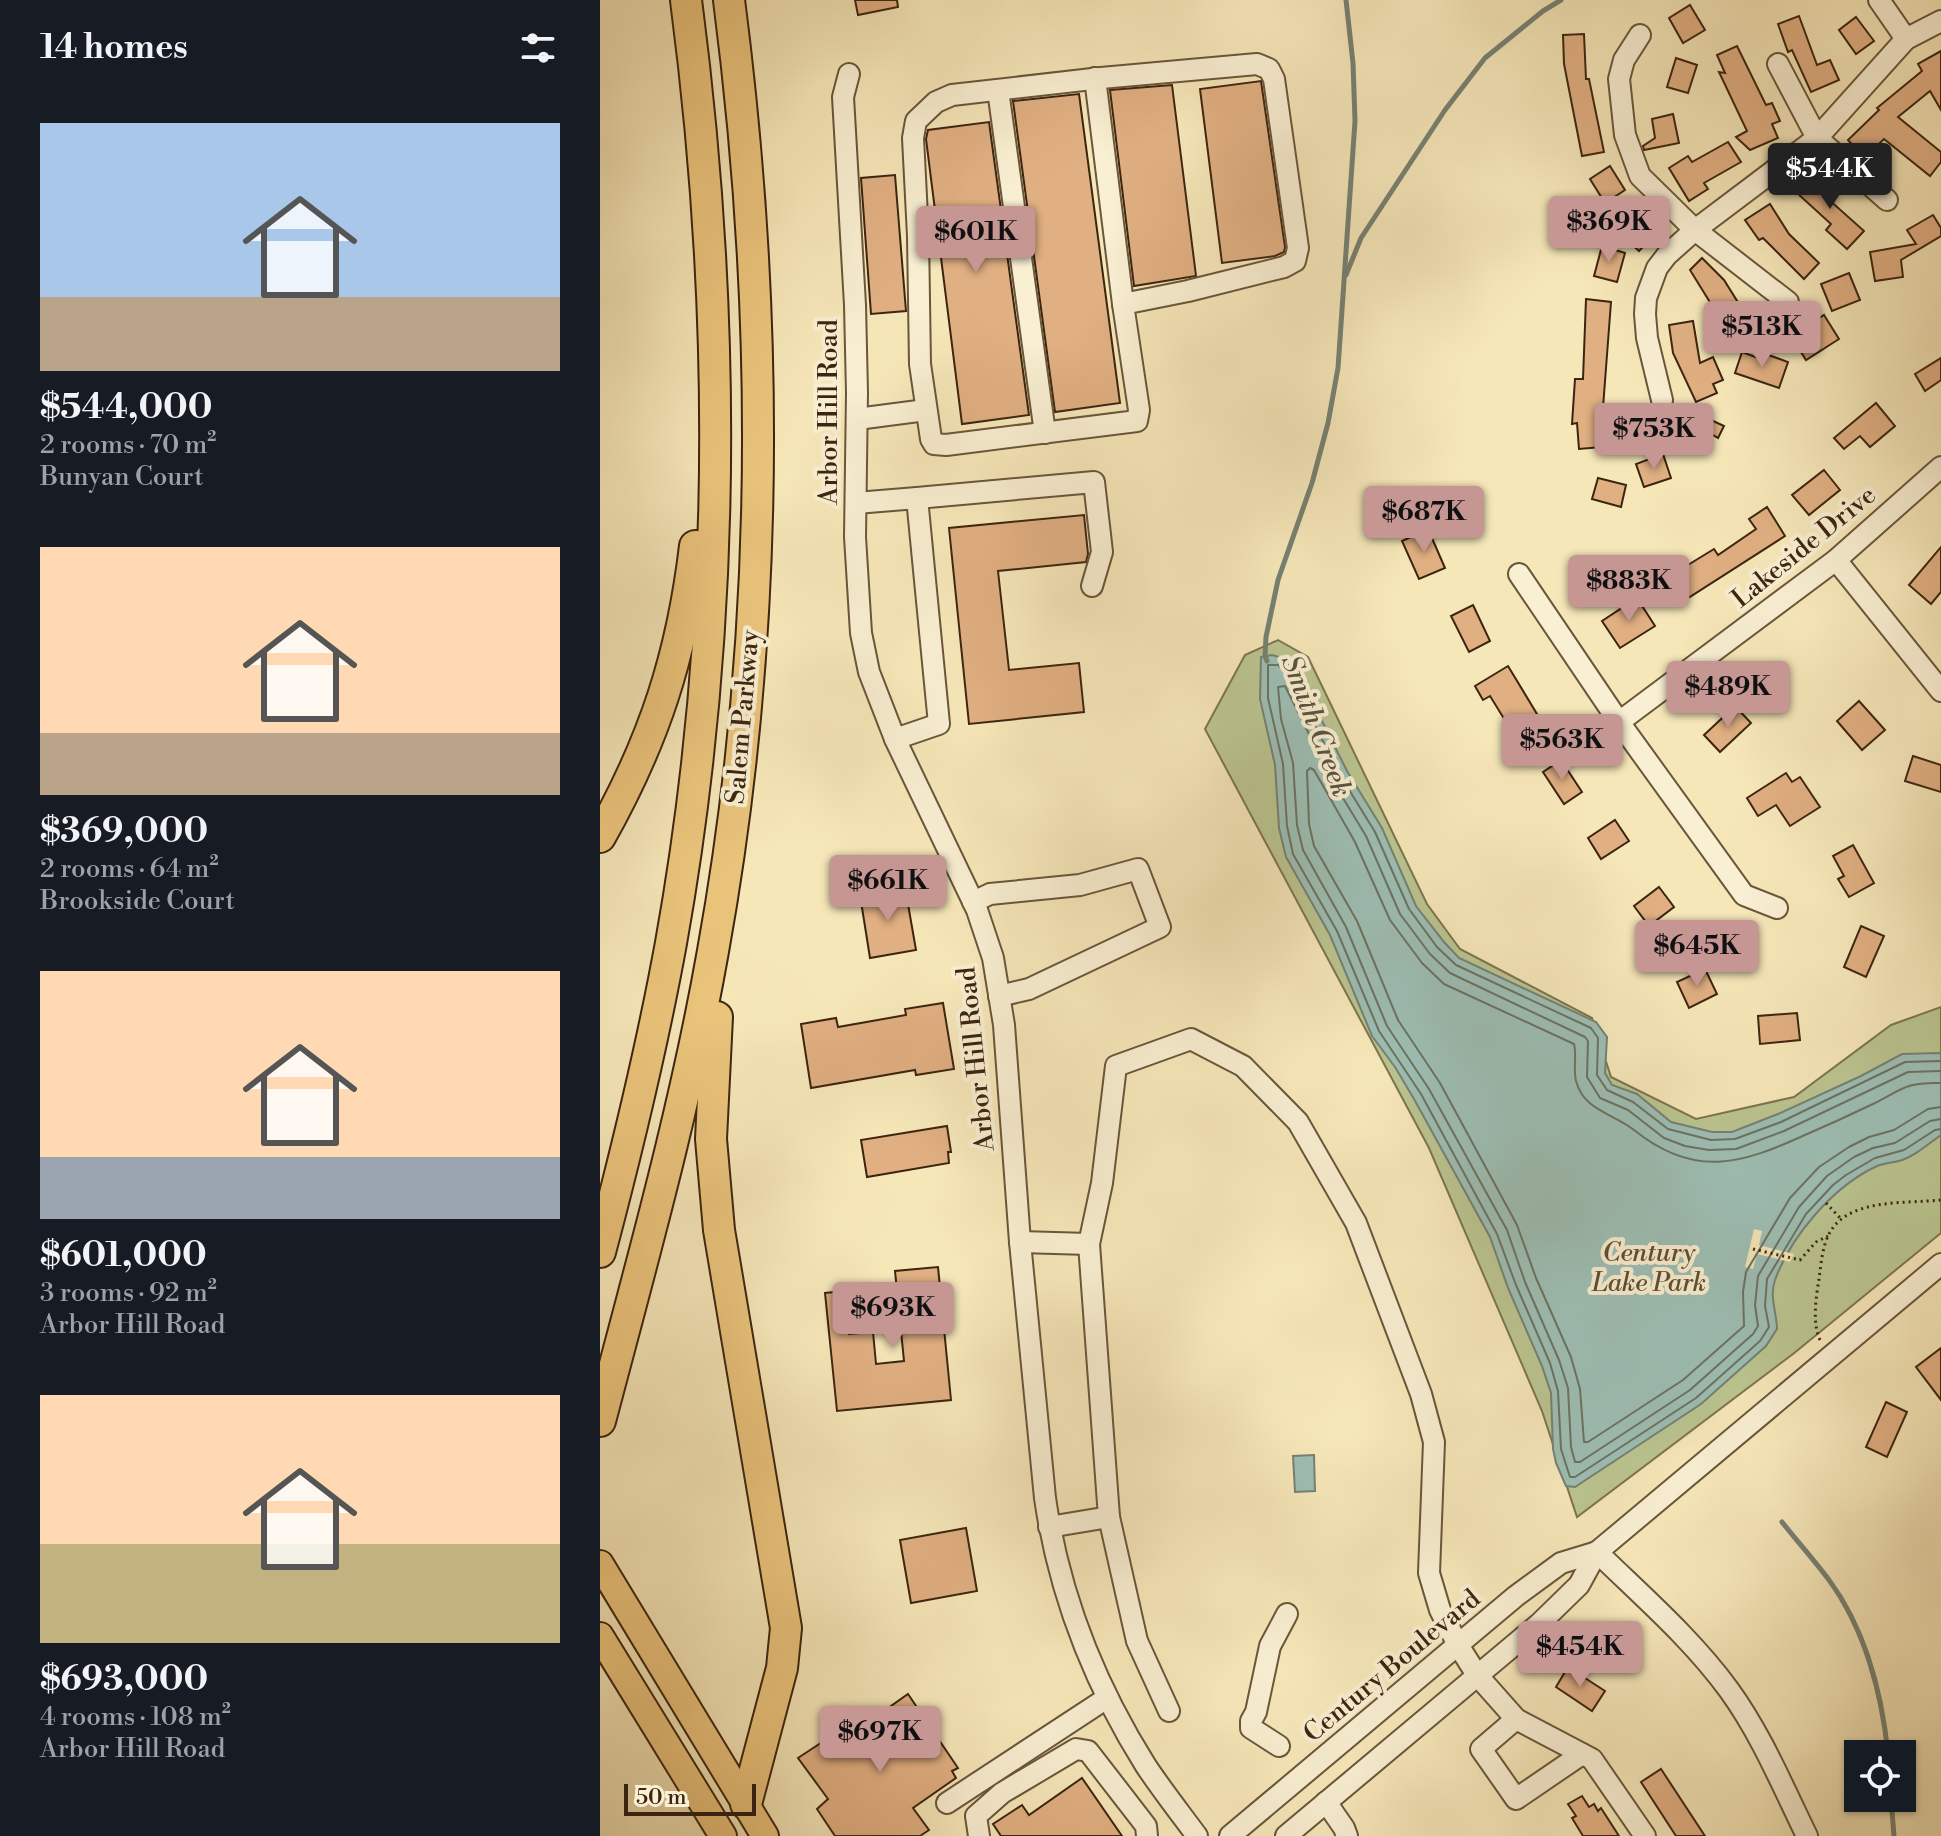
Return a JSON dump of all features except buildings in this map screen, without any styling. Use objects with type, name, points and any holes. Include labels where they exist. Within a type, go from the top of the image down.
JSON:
[{"type":"highway","name":"Salem Parkway","points":[[600,1252],[633,1129],[653,1036],[686,846],[700,736],[713,561],[716,370],[706,178],[686,0]]},
{"type":"highway","name":"Salem Parkway","points":[[600,1421],[674,1139],[698,1031],[729,852],[750,660],[756,563],[759,397],[749,175],[729,0]]},
{"type":"highway","points":[[600,837],[643,754],[681,642],[716,370]]},
{"type":"highway","points":[[729,852],[712,1101],[714,1182],[726,1279],[786,1628],[782,1668],[746,1804]]},
{"type":"main road","points":[[600,1564],[765,1836]]},
{"type":"main road","points":[[602,1640],[723,1836]]},
{"type":"main road","points":[[731,1836],[746,1804]]},
{"type":"street","points":[[1879,0],[1906,39]]},
{"type":"street","points":[[1662,400],[1647,338],[1646,298],[1657,268],[1695,230],[1817,138],[1906,39],[1941,21]]},
{"type":"street","points":[[1640,35],[1624,60],[1619,79],[1625,135],[1640,176],[1695,230],[1788,302]]},
{"type":"street","points":[[1095,78],[1123,304],[1139,410],[1137,421],[934,444],[920,364],[913,138],[916,121],[936,102],[952,95],[1095,78],[1257,64],[1269,69],[1274,79],[1298,248],[1295,261],[1284,267],[1123,304]]},
{"type":"street","points":[[1778,64],[1817,138],[1887,200]]},
{"type":"street","name":"Arbor Hill Road","points":[[849,74],[843,97],[855,305],[857,593],[861,633],[869,672],[895,739],[973,902],[993,958],[1004,1025],[1020,1242],[1049,1527],[1063,1585],[1107,1698],[1148,1769],[1197,1836]]},
{"type":"street","points":[[998,90],[1045,433]]},
{"type":"street","points":[[857,419],[926,410]]},
{"type":"street","name":"Lakeside Drive","points":[[1619,722],[1836,560],[1941,467]]},
{"type":"street","points":[[856,503],[1094,482],[1102,552],[1092,586]]},
{"type":"street","points":[[895,739],[939,724],[917,498]]},
{"type":"street","points":[[1836,560],[1941,691]]},
{"type":"street","points":[[1519,574],[1619,722],[1744,895],[1777,908]]},
{"type":"street","points":[[973,902],[990,894],[1080,885],[1138,869],[1160,927],[1029,989],[999,996]]},
{"type":"street","points":[[1169,1711],[1137,1641],[1109,1517],[1089,1244],[1102,1183],[1116,1066],[1191,1039],[1243,1066],[1298,1122],[1356,1223],[1421,1394],[1434,1442],[1429,1573],[1440,1610],[1458,1645],[1477,1675],[1516,1719],[1592,1759],[1645,1836]]},
{"type":"street","points":[[1020,1242],[1089,1244]]},
{"type":"street","name":"Century Boulevard","points":[[1286,1836],[1539,1624],[1579,1585],[1597,1552],[1941,1264]]},
{"type":"street","points":[[1049,1527],[1109,1517]]},
{"type":"street","points":[[1597,1552],[1695,1650],[1729,1690],[1755,1731],[1807,1836]]},
{"type":"street","name":"Century Boulevard","points":[[1230,1836],[1516,1596],[1561,1563],[1597,1552]]},
{"type":"street","points":[[1279,1746],[1251,1728],[1251,1721],[1256,1712],[1270,1646],[1287,1614]]},
{"type":"street","points":[[947,1803],[1107,1698]]},
{"type":"street","points":[[1516,1719],[1481,1749],[1516,1799],[1582,1754]]},
{"type":"street","points":[[979,1836],[976,1816],[1002,1793],[1076,1749],[1088,1751],[1146,1826],[1147,1836]]},
{"type":"street","points":[[1119,1790],[1148,1769]]},
{"type":"street","points":[[1326,1802],[1347,1836]]},
{"type":"path","points":[[1827,1359],[1816,1327],[1819,1278],[1828,1236],[1841,1219],[1853,1212],[1884,1205],[1941,1200]]},
{"type":"path","points":[[1826,1203],[1841,1219]]},
{"type":"path","points":[[1753,1249],[1800,1260],[1816,1242],[1828,1236]]},
{"type":"green space","name":"Century Lake Park","points":[[1278,640],[1308,657],[1427,904],[1460,949],[1592,1018],[1611,1077],[1696,1119],[1794,1097],[1891,1025],[1941,1007],[1941,1233],[1793,1354],[1577,1517],[1542,1411],[1429,1148],[1205,729],[1245,655]]},
{"type":"water","name":"Century Lake Park","points":[[1272,655],[1282,658],[1297,671],[1347,771],[1382,828],[1416,906],[1444,942],[1459,958],[1596,1022],[1607,1037],[1605,1073],[1612,1085],[1637,1094],[1671,1122],[1712,1132],[1732,1132],[1861,1076],[1902,1054],[1941,1053],[1941,1135],[1910,1157],[1878,1166],[1859,1176],[1815,1214],[1791,1247],[1775,1280],[1773,1299],[1777,1329],[1766,1346],[1701,1404],[1575,1487],[1566,1486],[1556,1463],[1551,1393],[1490,1237],[1414,1099],[1372,1036],[1330,935],[1286,857],[1279,828],[1275,765],[1260,699],[1261,657]]},
{"type":"water","points":[[1314,1455],[1315,1491],[1295,1492],[1293,1456]]},
{"type":"pier","points":[[1754,1229],[1762,1231],[1759,1245],[1794,1254],[1790,1262],[1757,1254],[1753,1269],[1745,1267]]},
{"type":"waterway","name":"Smith Creek","points":[[1267,661],[1266,637],[1278,580],[1312,483],[1338,368],[1355,121],[1346,0]]},
{"type":"waterway","points":[[1346,275],[1361,238],[1445,110],[1485,58],[1561,0]]},
{"type":"waterway","name":"Smith Creek","points":[[1782,1522],[1829,1580],[1853,1619],[1876,1685],[1886,1740]]},
{"type":"waterway","name":"Smith Creek","points":[[1892,1812],[1894,1836]]}]
